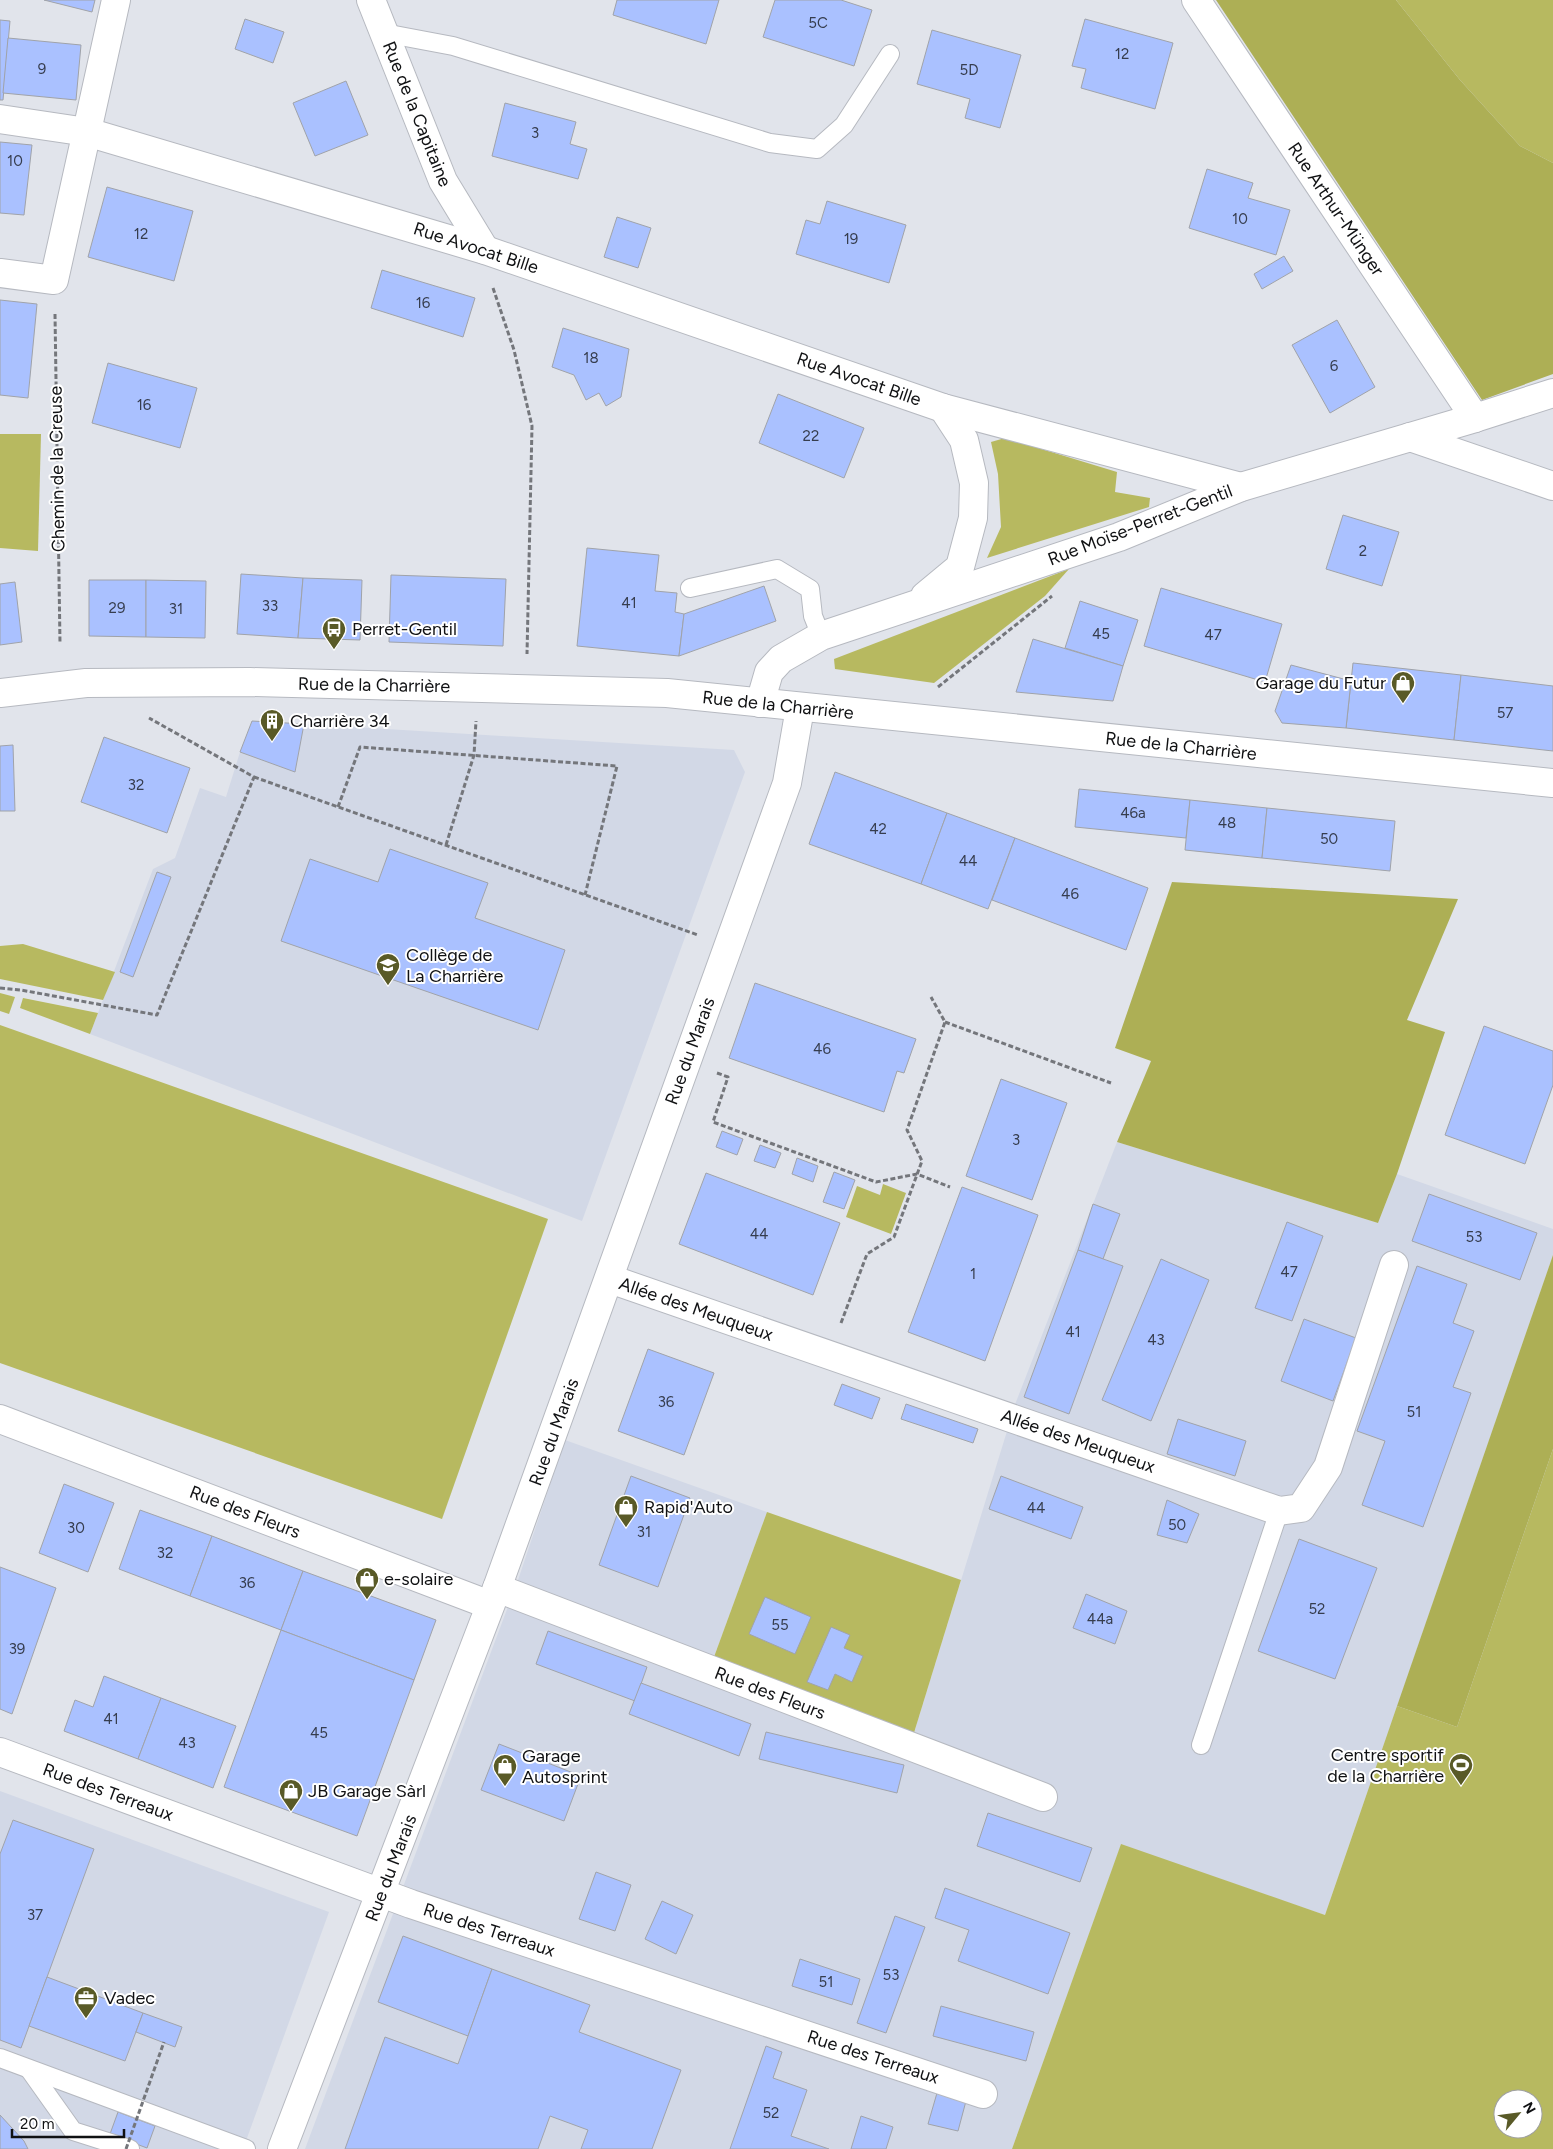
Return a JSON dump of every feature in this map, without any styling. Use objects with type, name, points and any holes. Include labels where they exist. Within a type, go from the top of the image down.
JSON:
[{"type":"street","points":[[0,273],[54,280],[116,0]]},
{"type":"street","name":"Rue de la Capitaine","points":[[371,0],[443,181],[485,250]]},
{"type":"street","name":"Rue Arthur-Münger","points":[[1196,0],[1475,418]]},
{"type":"street","name":"Rue Avocat Bille","points":[[0,119],[87,132],[485,250],[943,408],[1241,487]]},
{"type":"street","name":"Rue Moïse-Perret-Gentil","points":[[760,703],[769,672],[781,659],[821,636],[1119,537],[1241,487],[1553,393]]},
{"type":"street","name":"Rue Avocat Bille","points":[[914,606],[960,566],[973,518],[974,483],[964,440],[943,408]]},
{"type":"street","points":[[1410,437],[1553,486]]},
{"type":"street","name":"Rue de la Charrière","points":[[0,692],[86,683],[250,682],[667,693],[1553,783]]},
{"type":"street","name":"Rue du Marais","points":[[282,2149],[494,1596],[610,1279],[786,783],[800,708]]},
{"type":"street","points":[[1279,1511],[1301,1508],[1328,1467],[1394,1265]]},
{"type":"street","name":"Allée des Meuqueux","points":[[610,1279],[1279,1511]]},
{"type":"street","name":"Rue des Fleurs","points":[[0,1419],[494,1596],[1043,1797]]},
{"type":"street","name":"Rue des Terreaux","points":[[0,1752],[381,1893],[983,2094]]},
{"type":"lane","points":[[384,34],[453,46],[770,143],[817,149],[844,125],[890,54]]},
{"type":"lane","points":[[690,588],[777,569],[810,589],[813,616],[821,636]]},
{"type":"lane","points":[[1200,1745],[1279,1511]]},
{"type":"lane","points":[[0,2058],[246,2149]]},
{"type":"lane","points":[[29,2069],[73,2131],[130,2149]]},
{"type":"path","points":[[492,287],[514,350],[532,426],[527,654]]},
{"type":"path","name":"Chemin de la Creuse","points":[[54,310],[60,644]]},
{"type":"path","points":[[948,678],[1050,598]]},
{"type":"path","points":[[149,718],[254,777],[728,946]]},
{"type":"path","points":[[446,845],[474,755],[476,722]]},
{"type":"path","points":[[338,807],[360,747],[617,766],[585,895]]},
{"type":"path","points":[[0,988],[21,990],[157,1015],[254,777]]},
{"type":"path","points":[[931,997],[945,1022],[1111,1083]]},
{"type":"path","points":[[840,1325],[867,1254],[894,1237],[922,1161],[908,1130],[945,1022]]},
{"type":"path","points":[[715,1072],[728,1077],[713,1122],[876,1182],[917,1174],[950,1187]]},
{"type":"path","points":[[126,2149],[164,2042]]},
{"type":"shaded area","points":[[1216,0],[1396,0],[1460,80],[1520,146],[1553,163],[1553,374],[1482,400]]},
{"type":"shaded area","points":[[1396,0],[1553,0],[1553,163],[1520,146],[1460,80]]},
{"type":"shaded area","points":[[0,434],[41,434],[38,551],[0,548]]},
{"type":"shaded area","points":[[1005,438],[1117,472],[1115,492],[1150,498],[1149,507],[987,558],[1001,527],[998,474],[991,442]]},
{"type":"shaded area","points":[[1069,569],[1045,596],[934,683],[835,669],[834,659]]},
{"type":"shaded area","name":"Collège de La Charrière","points":[[304,724],[734,750],[745,772],[582,1221],[90,1034],[153,869],[175,858],[200,788],[226,797],[240,752],[295,772]]},
{"type":"shaded area","points":[[1172,882],[1458,899],[1407,1020],[1445,1032],[1397,1174],[1378,1223],[1117,1142],[1151,1061],[1115,1048]]},
{"type":"shaded area","points":[[23,944],[115,972],[103,1000],[0,979],[0,946]]},
{"type":"shaded area","points":[[0,993],[15,997],[9,1014],[0,1011]]},
{"type":"shaded area","points":[[23,998],[98,1013],[90,1034],[20,1008]]},
{"type":"shaded area","points":[[0,1025],[548,1219],[442,1519],[0,1363]]},
{"type":"shaded area","points":[[1117,1142],[1378,1223],[1397,1174],[1553,1229],[1553,1255],[1325,1915],[1121,1845],[1012,2149],[305,2149],[518,1580],[565,1440],[767,1512],[714,1657],[913,1736],[1016,1402]]},
{"type":"shaded area","points":[[883,1184],[906,1193],[891,1234],[846,1217],[857,1186],[880,1195]]},
{"type":"shaded area","points":[[1553,1255],[1553,1449],[1457,1727],[1397,1706]]},
{"type":"shaded area","name":"Centre sportif de la Charrière","points":[[1553,1449],[1553,2149],[1012,2149],[1121,1844],[1325,1915],[1397,1706],[1457,1727]]},
{"type":"shaded area","points":[[767,1512],[961,1580],[913,1736],[714,1657]]},
{"type":"shaded area","points":[[0,1791],[329,1912],[243,2149],[0,2149]]},
{"type":"building","points":[[44,0],[95,0],[92,12]]},
{"type":"building","points":[[617,0],[719,0],[706,44],[613,15]]},
{"type":"building","points":[[775,0],[841,0],[872,10],[854,66],[763,37]]},
{"type":"building","points":[[245,19],[284,32],[273,63],[235,49]]},
{"type":"building","points":[[1085,19],[1173,43],[1155,109],[1081,88],[1086,69],[1072,66]]},
{"type":"building","points":[[0,20],[10,21],[3,100],[0,100]]},
{"type":"building","points":[[932,30],[1021,55],[1000,128],[965,118],[970,99],[917,84]]},
{"type":"building","points":[[8,38],[81,45],[76,100],[3,93]]},
{"type":"building","points":[[346,81],[368,135],[315,156],[293,103]]},
{"type":"building","points":[[505,103],[576,122],[570,144],[587,149],[578,179],[492,156]]},
{"type":"building","points":[[0,142],[32,145],[24,215],[0,213]]},
{"type":"building","points":[[1207,169],[1253,183],[1248,198],[1290,210],[1276,255],[1189,228]]},
{"type":"building","points":[[107,187],[193,211],[174,281],[88,257]]},
{"type":"building","points":[[827,201],[906,225],[889,283],[796,254],[806,220],[820,224]]},
{"type":"building","points":[[617,217],[651,228],[638,268],[604,257]]},
{"type":"building","points":[[1284,256],[1293,271],[1262,289],[1254,274]]},
{"type":"building","points":[[382,270],[475,298],[463,337],[371,308]]},
{"type":"building","points":[[0,300],[37,304],[28,398],[0,395]]},
{"type":"building","points":[[1337,320],[1375,387],[1330,413],[1292,345]]},
{"type":"building","points":[[563,328],[629,349],[621,397],[606,406],[599,393],[586,400],[574,375],[552,367]]},
{"type":"building","points":[[108,363],[197,388],[180,448],[92,423]]},
{"type":"building","points":[[778,394],[864,428],[844,478],[759,443]]},
{"type":"building","points":[[1343,515],[1399,532],[1382,586],[1326,569]]},
{"type":"building","points":[[587,548],[659,555],[655,591],[677,593],[675,612],[684,614],[679,656],[577,646]]},
{"type":"building","points":[[241,574],[303,578],[298,638],[237,634]]},
{"type":"building","points":[[391,575],[506,579],[503,646],[389,642]]},
{"type":"building","points":[[303,578],[362,580],[360,640],[298,638]]},
{"type":"building","points":[[89,580],[146,580],[146,637],[89,636]]},
{"type":"building","points":[[146,580],[206,581],[205,638],[146,637]]},
{"type":"building","points":[[15,582],[22,642],[0,645],[0,584]]},
{"type":"building","points":[[764,586],[776,621],[679,656],[684,614]]},
{"type":"building","points":[[1161,588],[1282,624],[1265,682],[1144,646]]},
{"type":"building","points":[[1080,601],[1138,620],[1123,666],[1065,648]]},
{"type":"building","points":[[1033,639],[1123,666],[1113,701],[1016,692]]},
{"type":"building","name":"Garage du Futur","points":[[1353,663],[1461,675],[1454,740],[1346,728]]},
{"type":"building","points":[[1291,665],[1351,681],[1346,728],[1282,723],[1275,711]]},
{"type":"building","points":[[1461,675],[1553,686],[1553,751],[1454,740]]},
{"type":"building","name":"Charrière 34","points":[[252,721],[304,724],[295,772],[240,752]]},
{"type":"building","points":[[104,737],[190,768],[167,833],[81,802]]},
{"type":"building","points":[[13,745],[15,811],[0,811],[0,746]]},
{"type":"building","points":[[835,772],[947,813],[921,884],[809,844]]},
{"type":"building","points":[[1079,789],[1190,800],[1186,838],[1075,827]]},
{"type":"building","points":[[1190,800],[1267,808],[1262,858],[1185,850]]},
{"type":"building","points":[[1267,808],[1395,821],[1390,871],[1262,858]]},
{"type":"building","points":[[947,813],[1015,838],[988,909],[921,884]]},
{"type":"building","points":[[1015,838],[1148,888],[1126,950],[992,900]]},
{"type":"building","points":[[390,849],[488,883],[475,918],[565,950],[538,1030],[281,941],[310,859],[378,882]]},
{"type":"building","points":[[157,872],[171,877],[133,977],[120,972]]},
{"type":"building","points":[[755,983],[916,1039],[904,1073],[897,1071],[884,1112],[729,1058]]},
{"type":"building","points":[[1484,1026],[1553,1051],[1553,1085],[1525,1164],[1445,1135]]},
{"type":"building","points":[[1001,1079],[1067,1103],[1032,1200],[966,1176]]},
{"type":"building","points":[[722,1131],[743,1139],[737,1155],[716,1147]]},
{"type":"building","points":[[760,1145],[781,1153],[775,1168],[754,1161]]},
{"type":"building","points":[[797,1158],[818,1166],[813,1182],[792,1174]]},
{"type":"building","points":[[834,1172],[855,1180],[844,1209],[823,1202]]},
{"type":"building","points":[[706,1173],[840,1223],[813,1295],[679,1244]]},
{"type":"building","points":[[962,1187],[1038,1215],[985,1361],[908,1332]]},
{"type":"building","points":[[1429,1194],[1537,1233],[1520,1280],[1412,1241]]},
{"type":"building","points":[[1093,1204],[1120,1214],[1103,1259],[1078,1250]]},
{"type":"building","points":[[1287,1222],[1323,1236],[1292,1321],[1255,1308]]},
{"type":"building","points":[[1078,1250],[1123,1266],[1069,1414],[1024,1397]]},
{"type":"building","points":[[1161,1259],[1209,1280],[1151,1421],[1102,1400]]},
{"type":"building","points":[[1417,1266],[1467,1284],[1453,1323],[1474,1331],[1453,1387],[1471,1393],[1423,1527],[1362,1505],[1385,1441],[1357,1431]]},
{"type":"building","points":[[1304,1319],[1356,1338],[1333,1401],[1281,1381]]},
{"type":"building","points":[[648,1349],[714,1373],[684,1455],[618,1431]]},
{"type":"building","points":[[842,1384],[880,1398],[872,1419],[834,1405]]},
{"type":"building","points":[[906,1404],[978,1429],[973,1443],[901,1419]]},
{"type":"building","points":[[1178,1419],[1246,1441],[1235,1476],[1167,1454]]},
{"type":"building","points":[[631,1476],[690,1498],[658,1587],[599,1565]]},
{"type":"building","points":[[1001,1476],[1083,1507],[1071,1539],[989,1509]]},
{"type":"building","points":[[64,1484],[114,1503],[88,1572],[39,1553]]},
{"type":"building","points":[[1167,1500],[1199,1514],[1187,1543],[1157,1535]]},
{"type":"building","points":[[140,1510],[212,1536],[190,1596],[119,1569]]},
{"type":"building","points":[[212,1536],[303,1571],[281,1630],[190,1596]]},
{"type":"building","points":[[1299,1539],[1377,1568],[1335,1679],[1258,1651]]},
{"type":"building","points":[[0,1567],[56,1588],[12,1714],[0,1709]]},
{"type":"building","points":[[303,1571],[436,1620],[414,1680],[281,1630]]},
{"type":"building","points":[[1086,1594],[1127,1611],[1115,1644],[1073,1628]]},
{"type":"building","points":[[765,1597],[811,1617],[795,1654],[749,1634]]},
{"type":"building","points":[[831,1627],[850,1635],[844,1648],[863,1656],[852,1682],[835,1674],[828,1690],[807,1682]]},
{"type":"building","points":[[281,1630],[414,1680],[357,1836],[224,1787]]},
{"type":"building","points":[[548,1631],[647,1667],[635,1701],[536,1664]]},
{"type":"building","points":[[104,1676],[161,1698],[138,1759],[64,1731],[75,1700],[93,1707]]},
{"type":"building","points":[[641,1683],[751,1724],[739,1756],[629,1714]]},
{"type":"building","points":[[161,1698],[236,1726],[213,1788],[138,1759]]},
{"type":"building","points":[[766,1732],[904,1765],[897,1793],[759,1759]]},
{"type":"building","points":[[499,1744],[581,1776],[564,1821],[481,1790]]},
{"type":"building","points":[[988,1813],[1092,1848],[1080,1882],[977,1846]]},
{"type":"building","points":[[13,1820],[94,1849],[21,2048],[0,2040],[0,1854]]},
{"type":"building","points":[[596,1872],[631,1885],[615,1931],[579,1919]]},
{"type":"building","points":[[945,1888],[1070,1933],[1048,1994],[958,1961],[969,1930],[935,1918]]},
{"type":"building","points":[[662,1901],[693,1915],[676,1954],[645,1939]]},
{"type":"building","points":[[895,1916],[925,1927],[886,2033],[857,2023]]},
{"type":"building","points":[[403,1936],[492,1969],[468,2036],[378,2002]]},
{"type":"building","points":[[800,1959],[860,1979],[852,2005],[792,1986]]},
{"type":"building","points":[[492,1969],[590,2005],[579,2032],[681,2070],[652,2149],[581,2149],[588,2130],[550,2116],[538,2149],[345,2149],[385,2037],[458,2064]]},
{"type":"building","name":"Vadec","points":[[47,1977],[143,2013],[125,2061],[29,2026]]},
{"type":"building","points":[[941,2006],[1034,2032],[1026,2061],[933,2036]]},
{"type":"building","points":[[143,2013],[182,2027],[175,2047],[136,2032]]},
{"type":"building","points":[[766,2046],[782,2052],[773,2078],[807,2090],[791,2136],[829,2149],[730,2149]]},
{"type":"building","points":[[937,2093],[966,2101],[958,2131],[928,2124]]},
{"type":"building","points":[[118,2112],[155,2126],[147,2148],[110,2134]]},
{"type":"building","points":[[0,2115],[24,2141],[28,2149],[0,2149]]},
{"type":"building","points":[[861,2116],[893,2127],[886,2149],[851,2149]]},
{"type":"place","name":"Perret-Gentil","points":[[334,650]]},
{"type":"place","name":"Garage du Futur","points":[[1403,704]]},
{"type":"place","name":"Charrière 34","points":[[272,742]]},
{"type":"place","name":"Collège de La Charrière","points":[[388,986]]},
{"type":"place","name":"Rapid'Auto","points":[[626,1528]]},
{"type":"place","name":"e-solaire","points":[[367,1600]]},
{"type":"place","name":"Centre sportif de la Charrière","points":[[1461,1786]]},
{"type":"place","name":"Garage Autosprint","points":[[505,1787]]},
{"type":"place","name":"JB Garage Sàrl","points":[[291,1812]]},
{"type":"place","name":"Vadec","points":[[86,2019]]}]
